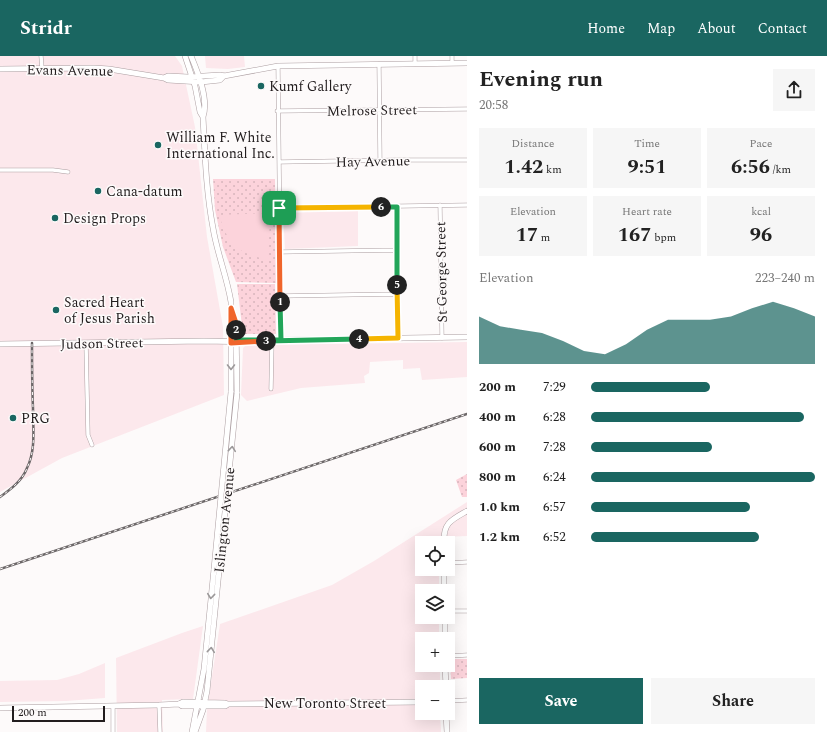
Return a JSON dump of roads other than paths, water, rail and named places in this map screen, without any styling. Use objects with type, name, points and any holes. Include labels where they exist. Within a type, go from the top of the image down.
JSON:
[{"type":"street","points":[[41,56],[42,68]]},
{"type":"street","name":"Islington Avenue","points":[[185,56],[193,79],[200,112],[203,117]]},
{"type":"street","name":"Islington Avenue","points":[[191,56],[201,82],[205,111],[203,117],[206,185],[213,229],[229,287],[231,308],[236,323],[234,341],[234,392],[204,704],[196,732]]},
{"type":"street","points":[[415,56],[415,64]]},
{"type":"street","points":[[452,56],[452,63]]},
{"type":"street","name":"Evans Avenue","points":[[193,79],[198,76],[224,76],[278,66],[467,63]]},
{"type":"street","points":[[379,64],[380,160]]},
{"type":"street","points":[[278,66],[277,111],[281,340]]},
{"type":"street","name":"Evans Avenue","points":[[0,69],[109,69],[164,78],[168,80],[193,79],[201,82],[222,80],[224,76]]},
{"type":"street","name":"Melrose Street","points":[[277,111],[467,109]]},
{"type":"street","name":"Hay Avenue","points":[[279,162],[467,160]]},
{"type":"street","points":[[0,170],[53,170],[68,172]]},
{"type":"street","name":"St George Street","points":[[440,205],[442,338]]},
{"type":"street","points":[[279,208],[467,205]]},
{"type":"street","points":[[397,207],[398,338]]},
{"type":"street","points":[[279,252],[397,250]]},
{"type":"street","points":[[280,296],[397,294]]},
{"type":"street","name":"Judson Street","points":[[0,344],[467,337]]},
{"type":"street","points":[[270,341],[271,389]]},
{"type":"street","points":[[86,343],[88,435],[92,445]]},
{"type":"street","points":[[444,536],[446,527],[452,520],[467,511]]},
{"type":"street","points":[[455,563],[467,562]]},
{"type":"street","points":[[455,611],[467,611]]},
{"type":"street","name":"Islington Avenue","points":[[192,732],[211,622]]},
{"type":"street","points":[[455,656],[467,655]]},
{"type":"street","points":[[455,701],[467,700]]},
{"type":"street","name":"New Toronto Street","points":[[0,708],[179,704],[182,706],[204,704],[225,706],[228,704],[415,702]]},
{"type":"street","points":[[159,705],[160,732]]},
{"type":"street","points":[[112,706],[113,732]]},
{"type":"street","points":[[446,720],[446,732]]},
{"type":"railway","points":[[0,497],[12,488],[25,473],[32,454],[32,343]]},
{"type":"railway","points":[[0,569],[467,414]]},
{"type":"place","name":"Kumf Gallery","points":[[261,86]]},
{"type":"place","name":"William F. White International Inc.","points":[[158,145]]},
{"type":"place","name":"Cana-datum","points":[[98,191]]},
{"type":"place","name":"Design Props","points":[[55,218]]},
{"type":"place","name":"Sacred Heart of Jesus Parish","points":[[56,310]]},
{"type":"place","name":"PRG","points":[[13,418]]}]
